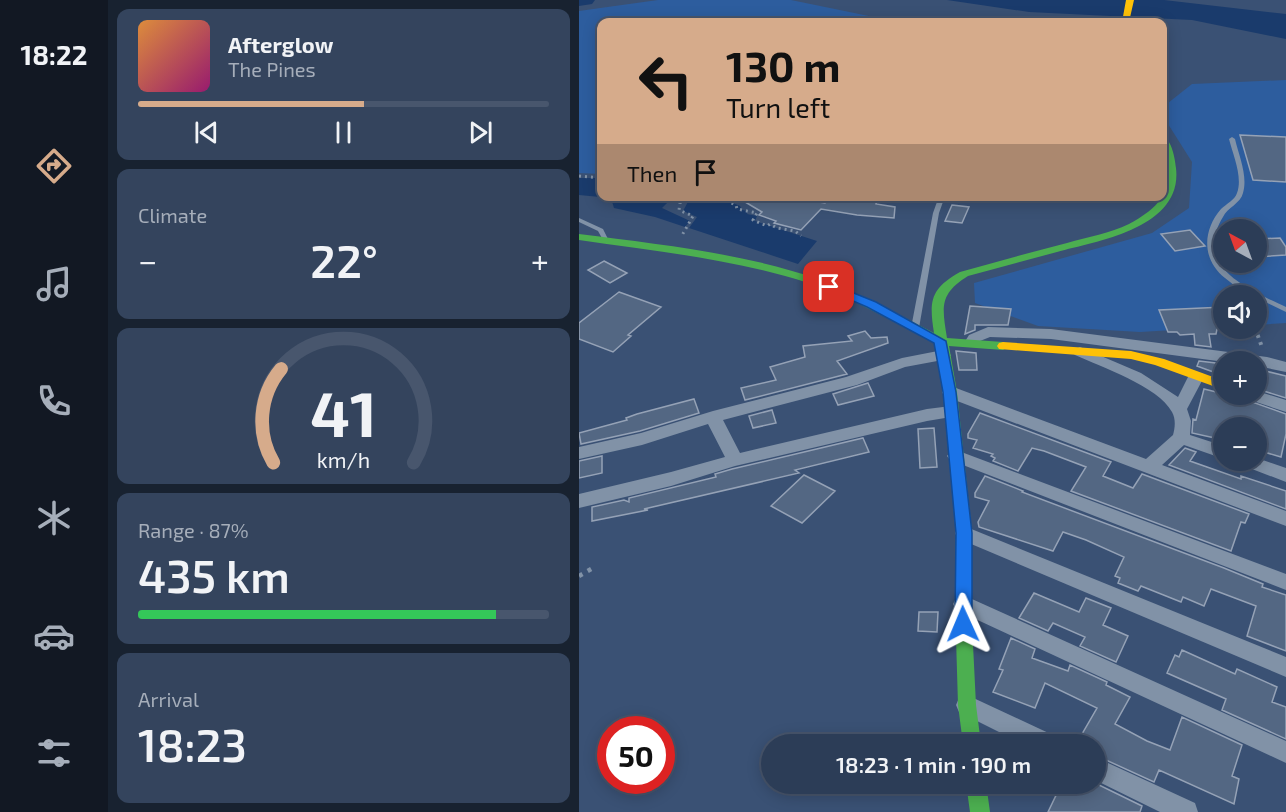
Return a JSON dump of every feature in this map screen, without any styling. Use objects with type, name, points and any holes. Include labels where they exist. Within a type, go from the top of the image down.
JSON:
[{"type":"main road","points":[[1127,18],[1130,0]]},
{"type":"main road","points":[[1167,150],[1171,160],[1171,185],[1167,194]]},
{"type":"main road","points":[[971,734],[967,705],[963,604],[964,533],[949,392],[936,307],[945,286],[954,279],[978,269],[1104,237],[1152,215],[1164,201]]},
{"type":"main road","points":[[579,237],[676,250],[774,270],[813,281],[846,292],[915,328],[941,348],[972,343],[1131,355],[1159,362],[1213,382]]},
{"type":"main road","points":[[978,794],[980,812]]},
{"type":"street","points":[[972,343],[974,338],[989,332],[1051,334],[1267,362],[1286,367]]},
{"type":"street","points":[[579,453],[642,439],[713,417],[851,381],[941,348]]},
{"type":"street","points":[[1080,352],[1145,383],[1164,394],[1179,409],[1183,420],[1181,438],[1148,468]]},
{"type":"street","points":[[1179,409],[1196,377]]},
{"type":"street","points":[[949,392],[1286,519]]},
{"type":"street","points":[[1267,400],[1286,406]]},
{"type":"street","points":[[579,501],[671,479],[735,459],[927,415],[951,412]]},
{"type":"street","points":[[713,417],[735,459]]},
{"type":"street","points":[[1181,438],[1213,449]]},
{"type":"street","points":[[956,456],[1286,582]]},
{"type":"street","points":[[1267,468],[1286,475]]},
{"type":"street","points":[[964,533],[1286,668]]},
{"type":"street","points":[[963,604],[1286,752]]},
{"type":"street","points":[[967,705],[1026,734]]},
{"type":"street","points":[[1106,773],[1186,812]]},
{"type":"lane","points":[[1232,139],[1242,179],[1241,195],[1222,212],[1211,230],[1209,243],[1211,256],[1215,266],[1229,279],[1286,310]]},
{"type":"lane","points":[[915,328],[933,224],[940,201]]},
{"type":"lane","points":[[579,220],[601,230],[605,239]]},
{"type":"path","points":[[579,177],[597,178]]},
{"type":"path","points":[[676,250],[693,216],[679,210],[682,201]]},
{"type":"path","points":[[727,201],[744,212],[757,213],[753,220],[767,226],[770,224],[777,228],[795,231],[801,236]]},
{"type":"path","points":[[579,576],[593,568]]},
{"type":"shaded area","points":[[658,0],[791,0],[879,18],[597,18],[597,174],[579,173],[579,11]]},
{"type":"shaded area","points":[[947,0],[1164,0],[1286,14],[1286,39],[1192,20],[1029,12]]},
{"type":"shaded area","points":[[1286,80],[1286,323],[1267,324],[1267,285],[1213,285],[1213,328],[1140,332],[1038,326],[975,303],[974,283],[1152,233],[1189,208],[1192,162],[1167,122],[1167,104],[1192,84]]},
{"type":"shaded area","points":[[579,178],[597,178],[597,197],[579,195]]},
{"type":"shaded area","points":[[612,201],[669,201],[662,208],[690,221],[685,227],[655,217],[614,208]]},
{"type":"shaded area","points":[[688,201],[728,201],[748,211],[747,214],[757,216],[755,221],[817,241],[798,264],[689,228],[697,217],[683,211]]},
{"type":"building","points":[[1240,135],[1286,137],[1286,182],[1253,180]]},
{"type":"building","points":[[743,201],[825,203],[827,201],[877,201],[876,204],[895,207],[894,218],[821,209],[801,230],[774,223],[776,221],[759,215],[762,212]]},
{"type":"building","points":[[952,205],[969,207],[962,223],[945,221]]},
{"type":"building","points":[[1190,230],[1205,246],[1175,251],[1161,234]]},
{"type":"building","points":[[1280,238],[1286,247],[1286,255],[1267,256],[1267,239]]},
{"type":"building","points":[[604,261],[627,273],[610,283],[588,270]]},
{"type":"building","points":[[619,292],[661,307],[628,335],[631,336],[613,352],[579,339],[579,323]]},
{"type":"building","points":[[970,306],[1011,309],[1008,325],[975,325],[975,330],[965,334]]},
{"type":"building","points":[[1213,308],[1213,334],[1209,334],[1211,347],[1195,345],[1194,334],[1180,335],[1177,332],[1168,332],[1159,310]]},
{"type":"building","points":[[865,331],[871,338],[887,337],[888,343],[837,361],[847,374],[745,400],[741,388],[776,380],[770,367],[805,357],[803,346],[852,341],[848,336]]},
{"type":"building","points":[[956,351],[976,353],[977,370],[959,370]]},
{"type":"building","points":[[1199,361],[1213,363],[1213,372],[1197,366]]},
{"type":"building","points":[[1267,371],[1286,376],[1286,398],[1267,392]]},
{"type":"building","points":[[868,383],[874,396],[838,405],[833,394]]},
{"type":"building","points":[[1204,389],[1213,391],[1213,405],[1261,405],[1286,414],[1286,434],[1281,457],[1267,453],[1267,417],[1213,417],[1213,438],[1192,433],[1193,419],[1196,420]]},
{"type":"building","points":[[694,399],[699,413],[640,431],[581,444],[579,433]]},
{"type":"building","points":[[772,410],[776,423],[753,428],[749,416]]},
{"type":"building","points":[[980,413],[1111,462],[1103,476],[1133,488],[1142,474],[1249,514],[1245,523],[1241,522],[1231,551],[1071,491],[1086,467],[1032,448],[1018,471],[993,461],[995,458],[991,456],[993,454],[973,448],[977,440],[968,438],[968,434]]},
{"type":"building","points":[[934,428],[937,467],[920,468],[918,429]]},
{"type":"building","points":[[863,438],[869,452],[795,470],[799,473],[644,509],[648,510],[592,521],[592,507],[624,500],[629,502],[629,498],[716,477],[715,474],[732,469]]},
{"type":"building","points":[[1185,448],[1196,452],[1190,461],[1213,471],[1241,479],[1241,476],[1286,491],[1286,509],[1169,465]]},
{"type":"building","points":[[602,456],[602,473],[579,478],[579,461]]},
{"type":"building","points":[[804,475],[835,491],[802,523],[771,506]]},
{"type":"building","points":[[985,476],[1224,568],[1263,584],[1262,587],[1286,595],[1286,651],[1247,636],[1256,606],[1211,589],[1204,606],[1183,597],[1181,602],[1141,586],[1138,591],[1118,583],[1120,578],[1115,576],[1124,557],[1063,532],[1053,551],[979,527],[978,522],[989,501],[975,497],[975,493]]},
{"type":"building","points":[[1034,593],[1079,612],[1086,598],[1111,608],[1103,625],[1128,636],[1116,662],[1080,646],[1085,637],[1053,623],[1048,631],[1019,618]]},
{"type":"building","points":[[919,612],[938,612],[937,632],[918,631]]},
{"type":"building","points":[[1011,638],[1035,649],[1032,658],[1068,671],[1070,665],[1107,682],[1106,685],[1130,697],[1115,724],[1147,741],[1170,750],[1182,717],[1242,745],[1232,776],[1239,779],[1234,804],[1159,770],[1154,782],[1106,760],[1106,734],[1082,734],[1097,708],[1045,683],[1035,708],[993,692],[1003,670],[999,669]]},
{"type":"building","points":[[1182,650],[1235,674],[1237,669],[1277,687],[1272,702],[1286,707],[1286,739],[1222,710],[1226,699],[1167,673],[1175,655],[1179,657]]},
{"type":"building","points":[[1106,788],[1142,806],[1140,812],[1048,812],[1057,794],[1106,794]]},
{"type":"waterway","points":[[579,1],[586,0]]},
{"type":"traffic: fast","points":[[1167,150],[1172,172],[1167,193]]},
{"type":"traffic: fast","points":[[971,734],[967,705],[963,604],[964,533],[950,392],[936,307],[947,288],[964,274],[1116,233],[1146,218],[1163,201]]},
{"type":"traffic: fast","points":[[579,237],[676,250],[774,270],[813,281],[871,304],[940,341],[1003,346]]},
{"type":"traffic: fast","points":[[978,794],[980,812]]},
{"type":"traffic: slow","points":[[1126,18],[1130,0]]},
{"type":"traffic: slow","points":[[1003,346],[1131,355],[1159,362],[1213,382]]},
{"type":"route","points":[[829,287],[871,304],[940,341],[949,392],[964,533],[963,624]]}]
